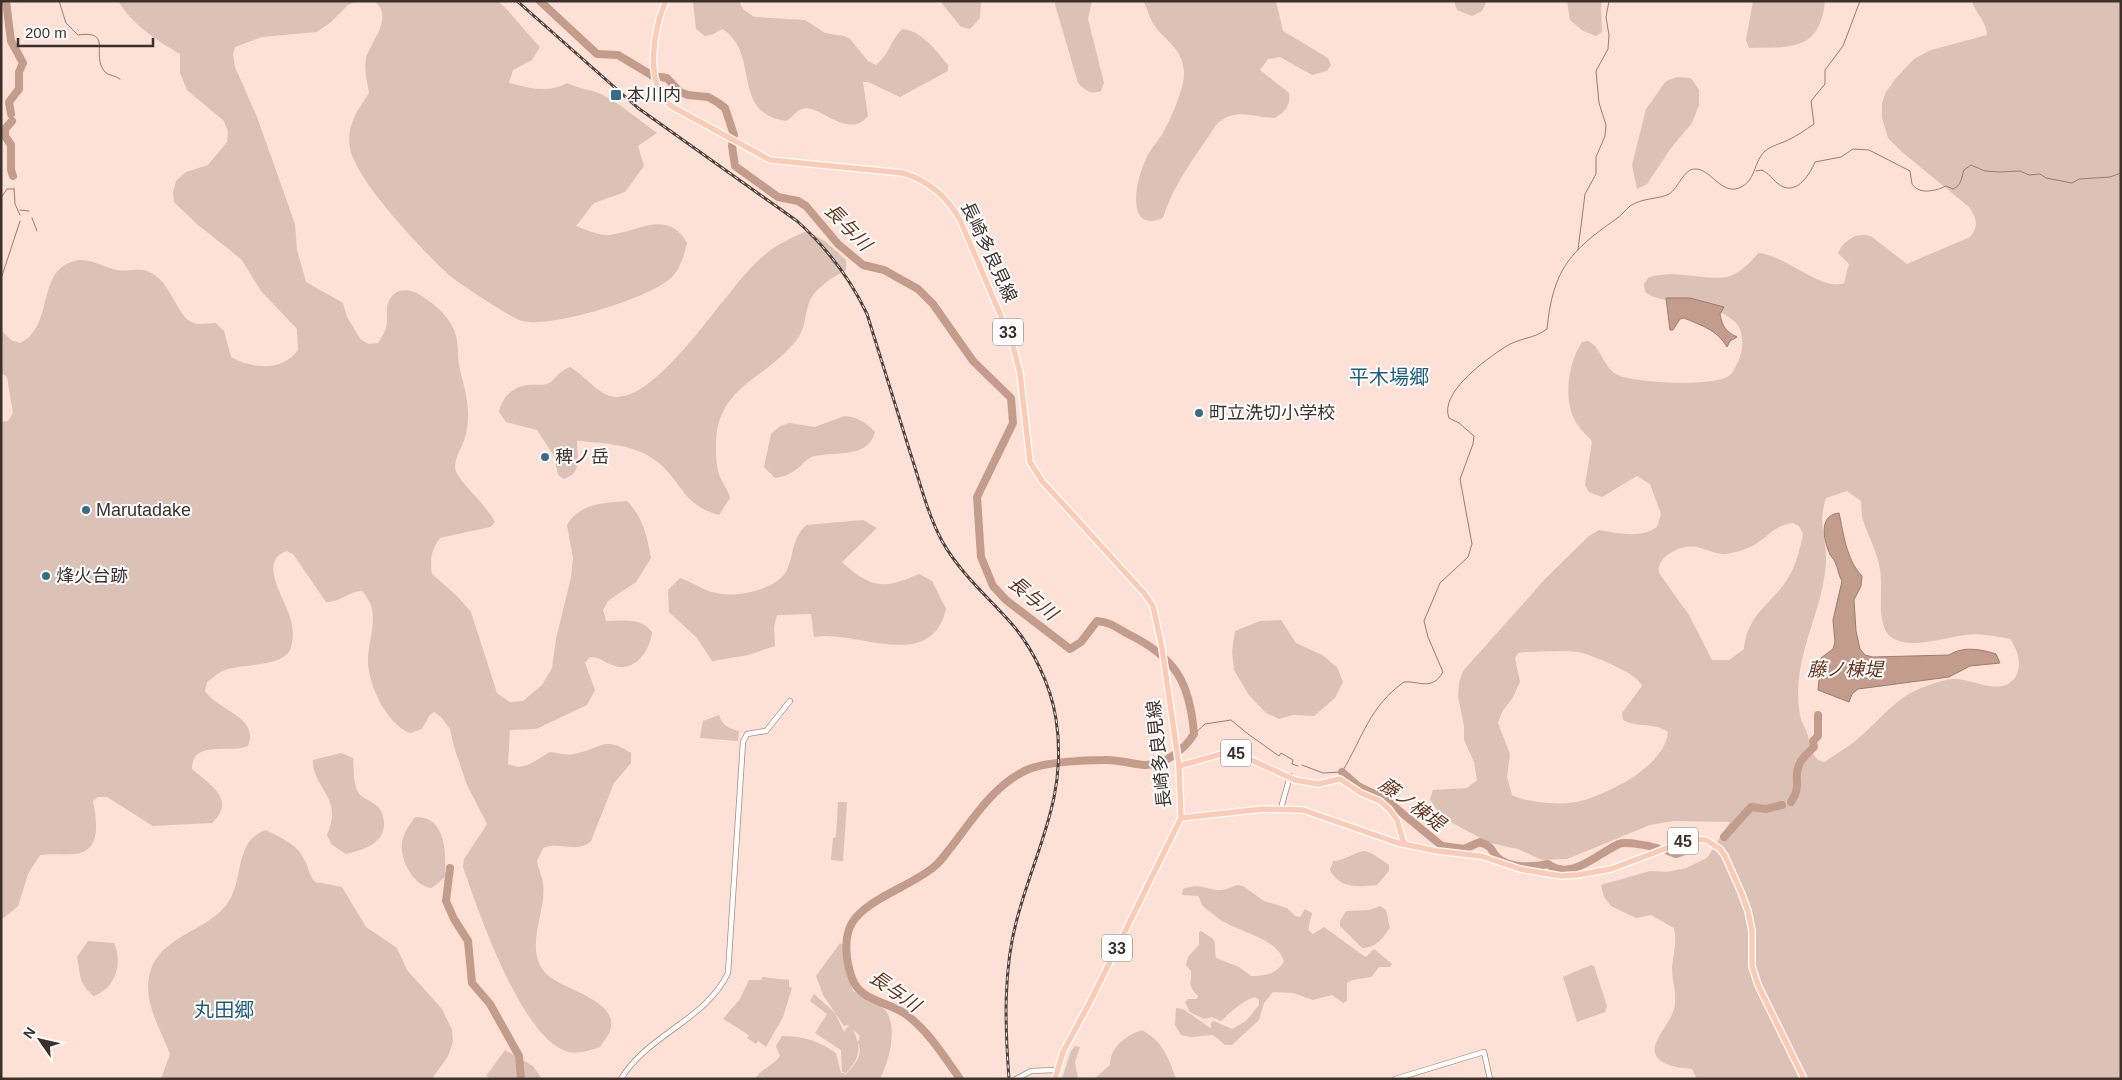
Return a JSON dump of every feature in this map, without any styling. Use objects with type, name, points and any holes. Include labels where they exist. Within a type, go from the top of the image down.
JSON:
[{"type":"main road","name":"長崎多良見線","points":[[666,1],[656,27],[655,70],[658,92],[664,100],[764,157],[781,162],[903,173],[920,179],[944,196],[960,220],[1012,342],[1020,373],[1030,462],[1042,481],[1144,593],[1153,606],[1162,648],[1178,764],[1181,818],[1094,995],[1062,1052],[1055,1079]]},
{"type":"main road","name":"45","points":[[1178,764],[1226,753],[1236,753],[1290,776],[1295,780],[1318,784],[1340,780],[1361,793],[1380,801],[1397,820],[1404,844]]},
{"type":"main road","name":"45","points":[[1181,818],[1281,808],[1303,810],[1404,844],[1437,851],[1481,856],[1520,869],[1561,876],[1577,876],[1611,869],[1691,839],[1699,838],[1713,844],[1725,856],[1748,911],[1752,931],[1752,966],[1758,985],[1804,1079]]},
{"type":"street","points":[[621,1079],[639,1058],[710,1001],[721,987],[728,973],[743,742],[747,734],[766,731],[790,700]]},
{"type":"street","points":[[1281,808],[1290,776]]},
{"type":"street","points":[[1395,1079],[1484,1052],[1490,1079]]},
{"type":"street","points":[[1016,1079],[1031,1072],[1056,1070]]},
{"type":"shaded area","points":[[118,1],[358,1],[348,5],[331,22],[317,32],[262,37],[235,47],[233,55],[235,67],[257,117],[295,224],[297,250],[306,282],[343,303],[347,317],[361,340],[369,344],[378,343],[385,330],[389,301],[394,294],[405,290],[419,294],[428,300],[443,313],[454,330],[468,417],[466,434],[456,459],[456,472],[495,522],[490,527],[440,538],[432,555],[432,574],[457,596],[471,612],[497,693],[510,702],[523,701],[542,685],[552,668],[556,639],[571,577],[573,558],[567,525],[572,518],[586,508],[610,502],[627,501],[641,520],[651,558],[636,582],[608,601],[603,610],[606,621],[637,622],[652,632],[651,639],[644,653],[634,664],[620,667],[590,657],[585,663],[595,690],[587,705],[536,729],[510,730],[508,764],[514,766],[525,766],[550,752],[571,755],[608,744],[631,753],[631,763],[614,783],[591,841],[580,847],[549,846],[543,848],[537,861],[542,880],[543,894],[536,938],[538,960],[543,970],[550,977],[597,1002],[606,1010],[611,1020],[610,1031],[600,1047],[585,1051],[569,1052],[552,1043],[535,1024],[519,1000],[491,942],[463,867],[464,859],[487,824],[467,785],[450,729],[441,717],[434,712],[429,716],[422,729],[410,733],[394,722],[381,704],[369,673],[368,654],[373,617],[368,599],[362,591],[352,593],[336,601],[326,602],[293,554],[287,551],[278,556],[274,563],[273,571],[292,624],[293,640],[287,654],[272,662],[223,671],[207,682],[205,691],[211,698],[243,721],[248,728],[250,736],[248,746],[205,751],[198,754],[194,760],[192,769],[218,793],[222,807],[219,814],[212,823],[153,826],[107,797],[98,797],[93,801],[96,831],[92,845],[80,853],[40,855],[28,874],[18,906],[1,920],[1,422],[8,421],[13,413],[7,377],[1,373],[1,330],[11,340],[20,343],[31,335],[38,324],[50,284],[56,273],[65,265],[84,260],[117,270],[147,271],[156,276],[188,320],[196,324],[216,323],[224,331],[231,357],[240,361],[258,366],[276,365],[284,362],[298,350],[297,329],[261,291],[241,259],[198,225],[174,202],[173,192],[176,181],[186,172],[208,165],[227,142],[228,132],[224,121],[187,90],[180,73],[180,54],[138,25]]},
{"type":"shaded area","points":[[374,1],[498,1],[540,47],[532,60],[513,70],[509,83],[545,89],[567,83],[575,87],[597,92],[616,102],[657,133],[638,146],[644,166],[625,192],[594,203],[576,226],[602,235],[621,233],[653,225],[662,224],[671,227],[687,243],[680,265],[672,277],[644,294],[623,302],[574,317],[532,322],[519,320],[483,299],[449,275],[408,233],[377,196],[355,162],[350,148],[351,126],[369,93],[366,58],[382,21],[380,7]]},
{"type":"shaded area","points":[[693,1],[739,1],[743,9],[754,17],[805,20],[825,33],[844,36],[850,39],[868,61],[876,65],[884,57],[902,29],[922,37],[948,65],[948,71],[900,97],[868,82],[863,82],[868,116],[860,123],[851,125],[842,123],[809,109],[800,110],[786,121],[769,116],[758,107],[751,95],[741,52],[734,39],[722,29],[714,34],[705,36],[696,29]]},
{"type":"shaded area","points":[[940,1],[981,1],[980,18],[970,29],[961,27]]},
{"type":"shaded area","points":[[1054,1],[1092,1],[1088,19],[1104,83],[1101,91],[1088,91],[1078,83]]},
{"type":"shaded area","points":[[1143,1],[1276,1],[1283,31],[1328,58],[1331,65],[1327,71],[1312,75],[1280,57],[1268,59],[1260,70],[1289,93],[1289,101],[1286,108],[1275,118],[1237,114],[1217,124],[1173,193],[1163,218],[1150,221],[1142,218],[1137,210],[1138,186],[1145,162],[1164,131],[1175,108],[1184,73],[1181,57],[1174,46],[1154,25]]},
{"type":"shaded area","points":[[1454,1],[1487,1],[1482,11],[1472,16],[1457,10]]},
{"type":"shaded area","points":[[1567,1],[1601,1],[1602,32],[1596,36],[1583,31],[1570,20]]},
{"type":"shaded area","points":[[1753,1],[1825,1],[1822,18],[1817,30],[1810,38],[1790,46],[1749,48],[1746,40]]},
{"type":"shaded area","points":[[1972,1],[2121,1],[2121,1079],[1697,1079],[1692,1069],[1666,1064],[1655,1053],[1656,1043],[1675,1006],[1672,972],[1675,942],[1674,928],[1651,915],[1636,918],[1611,906],[1604,897],[1601,885],[1650,871],[1667,872],[1686,868],[1707,858],[1730,822],[1674,821],[1650,825],[1567,859],[1542,860],[1518,849],[1490,843],[1449,821],[1436,809],[1430,799],[1433,790],[1467,788],[1477,780],[1474,762],[1464,740],[1464,726],[1458,696],[1459,683],[1463,671],[1546,578],[1589,536],[1599,530],[1621,534],[1636,534],[1650,531],[1657,527],[1661,514],[1650,484],[1637,476],[1602,497],[1589,492],[1585,485],[1592,442],[1574,418],[1570,407],[1568,384],[1573,362],[1582,342],[1588,341],[1593,344],[1610,369],[1615,373],[1620,376],[1643,381],[1707,382],[1729,376],[1737,363],[1742,342],[1737,324],[1716,310],[1651,296],[1645,292],[1644,284],[1649,277],[1670,274],[1709,278],[1727,277],[1748,264],[1758,253],[1769,255],[1825,282],[1844,283],[1849,264],[1838,253],[1844,244],[1857,236],[1867,235],[1872,237],[1907,264],[1970,237],[1975,229],[1976,222],[1969,207],[1902,152],[1888,138],[1882,118],[1882,103],[1886,92],[1896,78],[1914,59],[1931,50],[1987,35],[1987,30]],"holes":[[[1847,491],[1861,501],[1862,518],[1879,563],[1882,620],[1890,636],[1898,641],[1909,643],[1921,643],[1971,634],[2010,639],[2016,650],[2019,664],[2016,676],[2006,685],[1993,686],[1951,679],[1925,686],[1913,692],[1895,704],[1857,740],[1824,762],[1818,760],[1811,749],[1801,718],[1798,694],[1799,674],[1803,656],[1824,581],[1826,553],[1822,516],[1826,498]],[[1793,523],[1799,526],[1803,534],[1792,571],[1751,625],[1746,636],[1744,649],[1729,660],[1712,660],[1689,615],[1659,573],[1662,561],[1672,552],[1685,547],[1697,547],[1721,554],[1737,552],[1756,544],[1780,527]],[[1561,651],[1583,653],[1616,666],[1633,676],[1642,686],[1622,713],[1623,720],[1634,724],[1657,727],[1668,732],[1665,744],[1657,756],[1647,767],[1620,785],[1574,803],[1546,803],[1512,795],[1507,777],[1510,754],[1498,723],[1502,712],[1513,697],[1520,682],[1515,658],[1518,653]]]},
{"type":"shaded area","points":[[1677,77],[1691,78],[1699,90],[1699,105],[1692,123],[1671,148],[1647,184],[1637,189],[1632,165],[1646,109],[1666,81]]},
{"type":"shaded area","points":[[807,231],[825,241],[846,260],[846,270],[823,285],[814,294],[810,300],[800,334],[786,352],[745,385],[724,409],[718,425],[716,458],[719,475],[730,498],[719,515],[707,511],[690,500],[659,463],[630,448],[577,441],[578,463],[574,473],[564,479],[558,475],[554,456],[537,430],[506,422],[499,412],[506,397],[513,390],[523,386],[549,383],[562,371],[570,367],[598,390],[610,396],[617,397],[635,392],[654,379],[674,360],[761,258],[782,243]]},
{"type":"shaded area","points":[[844,416],[861,421],[875,432],[871,441],[866,446],[851,452],[815,456],[790,474],[775,478],[764,467],[771,434],[779,427],[789,423],[815,427]]},
{"type":"shaded area","points":[[863,520],[877,528],[842,562],[861,577],[877,584],[896,583],[919,574],[932,581],[946,609],[938,629],[925,640],[908,644],[890,644],[831,636],[814,637],[811,614],[777,615],[774,627],[775,646],[748,655],[712,661],[697,638],[669,612],[668,590],[680,578],[716,593],[734,594],[755,591],[774,583],[782,577],[787,570],[798,536],[806,525]]},
{"type":"shaded area","points":[[1281,620],[1296,643],[1322,655],[1337,667],[1343,682],[1335,698],[1314,716],[1293,715],[1279,719],[1266,713],[1248,694],[1234,670],[1232,652],[1235,631],[1260,621]]},
{"type":"shaded area","points":[[719,715],[726,726],[739,731],[738,741],[700,738],[703,721]]},
{"type":"shaded area","points":[[341,753],[353,758],[354,779],[357,790],[379,809],[384,821],[384,829],[377,840],[366,848],[346,854],[331,844],[327,835],[332,811],[330,802],[314,770],[313,760]]},
{"type":"shaded area","points":[[838,802],[847,802],[843,861],[831,860],[833,838],[836,837]]},
{"type":"shaded area","points":[[415,817],[426,818],[433,823],[439,829],[442,838],[445,877],[432,888],[425,886],[413,876],[402,853],[404,835]]},
{"type":"shaded area","points":[[266,830],[298,850],[315,882],[342,887],[366,927],[397,948],[407,970],[442,1009],[452,1030],[453,1042],[448,1056],[432,1079],[161,1079],[170,1054],[154,1017],[149,997],[149,977],[154,963],[172,943],[206,922],[227,904],[236,884],[244,852],[256,835]]},
{"type":"shaded area","points":[[1365,851],[1389,865],[1389,871],[1377,885],[1356,886],[1344,884],[1330,870],[1333,861],[1342,860]]},
{"type":"shaded area","points":[[1237,885],[1243,886],[1264,901],[1287,908],[1295,916],[1300,917],[1305,909],[1312,913],[1308,930],[1313,934],[1324,927],[1366,957],[1374,949],[1392,964],[1390,967],[1379,967],[1371,977],[1352,980],[1347,983],[1347,1001],[1343,1003],[1332,995],[1313,1000],[1293,993],[1273,992],[1264,1003],[1259,1020],[1232,1045],[1225,1045],[1213,1035],[1191,1037],[1181,1035],[1175,1025],[1176,1008],[1183,1009],[1211,1028],[1211,1022],[1214,1021],[1232,1029],[1246,1021],[1259,1005],[1259,1000],[1255,997],[1245,1001],[1221,1021],[1212,1017],[1204,1019],[1190,1012],[1185,1002],[1188,999],[1197,999],[1198,996],[1190,984],[1191,971],[1186,965],[1188,957],[1199,945],[1199,932],[1201,931],[1213,940],[1216,958],[1239,967],[1251,976],[1266,975],[1278,969],[1284,961],[1280,953],[1265,940],[1218,918],[1201,904],[1198,896],[1182,895],[1183,889],[1194,886],[1221,890]]},
{"type":"shaded area","points":[[1380,906],[1386,910],[1390,928],[1382,939],[1375,944],[1362,948],[1340,926],[1340,921],[1346,911],[1370,910]]},
{"type":"shaded area","points":[[88,941],[114,943],[118,959],[116,974],[112,981],[102,992],[94,996],[83,983],[77,957]]},
{"type":"shaded area","points":[[840,943],[843,945],[843,957],[853,991],[876,1003],[886,1011],[890,1018],[891,1045],[880,1079],[755,1079],[780,1056],[776,1046],[782,1036],[804,1038],[817,1042],[836,1053],[841,1073],[846,1074],[857,1060],[860,1052],[858,1043],[858,1052],[854,1063],[846,1073],[842,1072],[841,1050],[815,1033],[827,1014],[810,1001],[814,994],[835,1013],[844,1032],[848,1026],[851,1028],[848,1025],[844,1026],[823,995],[816,976]],"holes":[[[853,1030],[860,1036],[858,1042]]]},
{"type":"shaded area","points":[[1591,965],[1594,966],[1607,1006],[1605,1012],[1577,1022],[1563,977]]},
{"type":"shaded area","points":[[762,977],[789,980],[789,987],[792,988],[783,1017],[766,1047],[758,1041],[756,1044],[747,1038],[749,1035],[723,1019],[740,999],[749,980],[761,980]]},
{"type":"shaded area","points":[[1142,1030],[1160,1045],[1171,1064],[1176,1079],[1094,1079],[1110,1065],[1116,1047],[1130,1035]]},
{"type":"shaded area","points":[[1075,1046],[1080,1047],[1075,1062],[1078,1079],[1062,1079],[1071,1051]]},
{"type":"shaded area","points":[[505,1050],[533,1066],[542,1079],[491,1079],[486,1076]]},
{"type":"water","points":[[1666,298],[1690,298],[1724,307],[1720,314],[1723,325],[1727,331],[1737,337],[1730,341],[1727,347],[1713,332],[1684,318],[1680,319],[1673,330],[1670,330]]},
{"type":"water","name":"藤ノ棟堤","points":[[1839,513],[1849,554],[1862,576],[1861,586],[1854,600],[1856,631],[1860,649],[1865,655],[1873,657],[1949,655],[1960,650],[1972,649],[1996,654],[2000,663],[1970,666],[1949,677],[1858,689],[1852,694],[1849,702],[1818,690],[1821,658],[1833,649],[1835,642],[1833,620],[1842,581],[1827,546],[1824,528],[1828,518]]},
{"type":"waterway","points":[[6,1],[11,41],[23,63],[19,72],[19,89],[9,102],[11,114]]},
{"type":"waterway","points":[[59,1],[66,23],[78,35],[89,34],[95,36],[98,40],[101,65],[105,72],[120,79]]},
{"type":"waterway","name":"長与川","points":[[540,1],[597,54],[618,55],[653,76],[667,78],[680,92],[688,95],[708,97],[725,108],[734,135],[732,146],[735,166],[778,197],[798,201],[806,206],[838,244],[863,265],[884,270],[918,289],[933,304],[973,361],[1011,398],[1013,423],[977,497],[981,557],[993,586],[1006,600],[1070,649],[1081,642],[1097,621],[1113,626],[1158,652],[1177,673],[1184,686],[1189,700],[1194,734],[1185,746],[1173,756],[1160,762],[1145,765],[1109,760],[1055,763],[1029,769],[1017,775],[995,792],[935,866],[878,900],[859,914],[852,923],[847,936],[846,950],[850,972],[856,986],[867,996],[897,1009],[912,1019],[935,1043],[960,1079]]},
{"type":"waterway","points":[[1578,250],[1585,194],[1596,174],[1596,157],[1605,136],[1606,125],[1599,103],[1596,71],[1608,49],[1609,35],[1606,17],[1609,1]]},
{"type":"waterway","points":[[1302,765],[1323,773],[1342,772],[1368,723],[1382,702],[1392,692],[1404,682],[1430,683],[1439,678],[1443,672],[1428,637],[1424,621],[1440,583],[1468,557],[1472,544],[1460,479],[1473,444],[1474,436],[1459,423],[1449,418],[1448,408],[1457,388],[1486,360],[1505,347],[1537,335],[1547,329],[1554,292],[1566,264],[1586,242],[1618,218],[1634,203],[1669,194],[1676,188],[1687,172],[1695,169],[1706,173],[1727,188],[1739,188],[1749,181],[1760,157],[1766,150],[1795,137],[1814,124],[1811,101],[1825,84],[1825,70],[1843,46],[1860,1]]},
{"type":"waterway","points":[[12,121],[5,129],[5,136],[11,145],[11,170],[13,176]]},
{"type":"waterway","points":[[1756,171],[1762,170],[1784,187],[1795,187],[1805,179],[1815,162],[1841,157],[1853,149],[1869,150],[1910,171],[1912,184],[1923,191],[1946,186],[1953,189],[1960,183],[1964,170],[1971,165],[1985,171],[2020,171],[2029,175],[2040,174],[2046,178],[2072,183],[2079,179],[2110,177],[2121,173]]},
{"type":"waterway","points":[[14,188],[15,204],[20,215]]},
{"type":"waterway","points":[[1,198],[7,189],[13,189]]},
{"type":"waterway","points":[[20,210],[29,211]]},
{"type":"waterway","points":[[32,218],[37,231]]},
{"type":"waterway","points":[[2,276],[20,221]]},
{"type":"waterway","name":"藤ノ棟堤","points":[[1791,802],[1795,796],[1800,763],[1814,747],[1813,741],[1818,736],[1818,715]]},
{"type":"waterway","points":[[1194,734],[1205,724],[1231,720],[1279,756],[1281,753],[1293,760],[1292,764],[1298,766]]},
{"type":"waterway","name":"藤ノ棟堤","points":[[1342,772],[1358,786],[1385,799],[1442,846],[1464,849],[1480,842],[1489,847],[1497,857],[1508,864],[1529,866],[1548,864],[1557,869],[1566,870],[1584,864],[1622,843],[1657,848]]},
{"type":"waterway","name":"藤ノ棟堤","points":[[1724,837],[1751,807],[1766,809],[1782,805]]},
{"type":"waterway","name":"藤ノ棟堤","points":[[1668,851],[1676,854],[1691,849]]},
{"type":"waterway","points":[[450,868],[446,901],[454,919],[468,941],[472,983],[490,1004],[519,1056],[521,1079]]},
{"type":"railway","points":[[517,1],[638,108],[797,221],[837,264],[867,314],[924,497],[942,541],[965,574],[1019,633],[1040,668],[1054,706],[1059,747],[1058,773],[1048,821],[1012,938],[1006,998],[1009,1079]]},
{"type":"place","name":"本川内","points":[[616,95]]},
{"type":"place","name":"町立洗切小学校","points":[[1199,413]]},
{"type":"place","name":"稗ノ岳","points":[[545,457]]},
{"type":"place","name":"Marutadake","points":[[86,510]]},
{"type":"place","name":"烽火台跡","points":[[46,576]]},
{"type":"district","name":"平木場郷","points":[[1389,377]]},
{"type":"district","name":"丸田郷","points":[[224,1010]]}]
